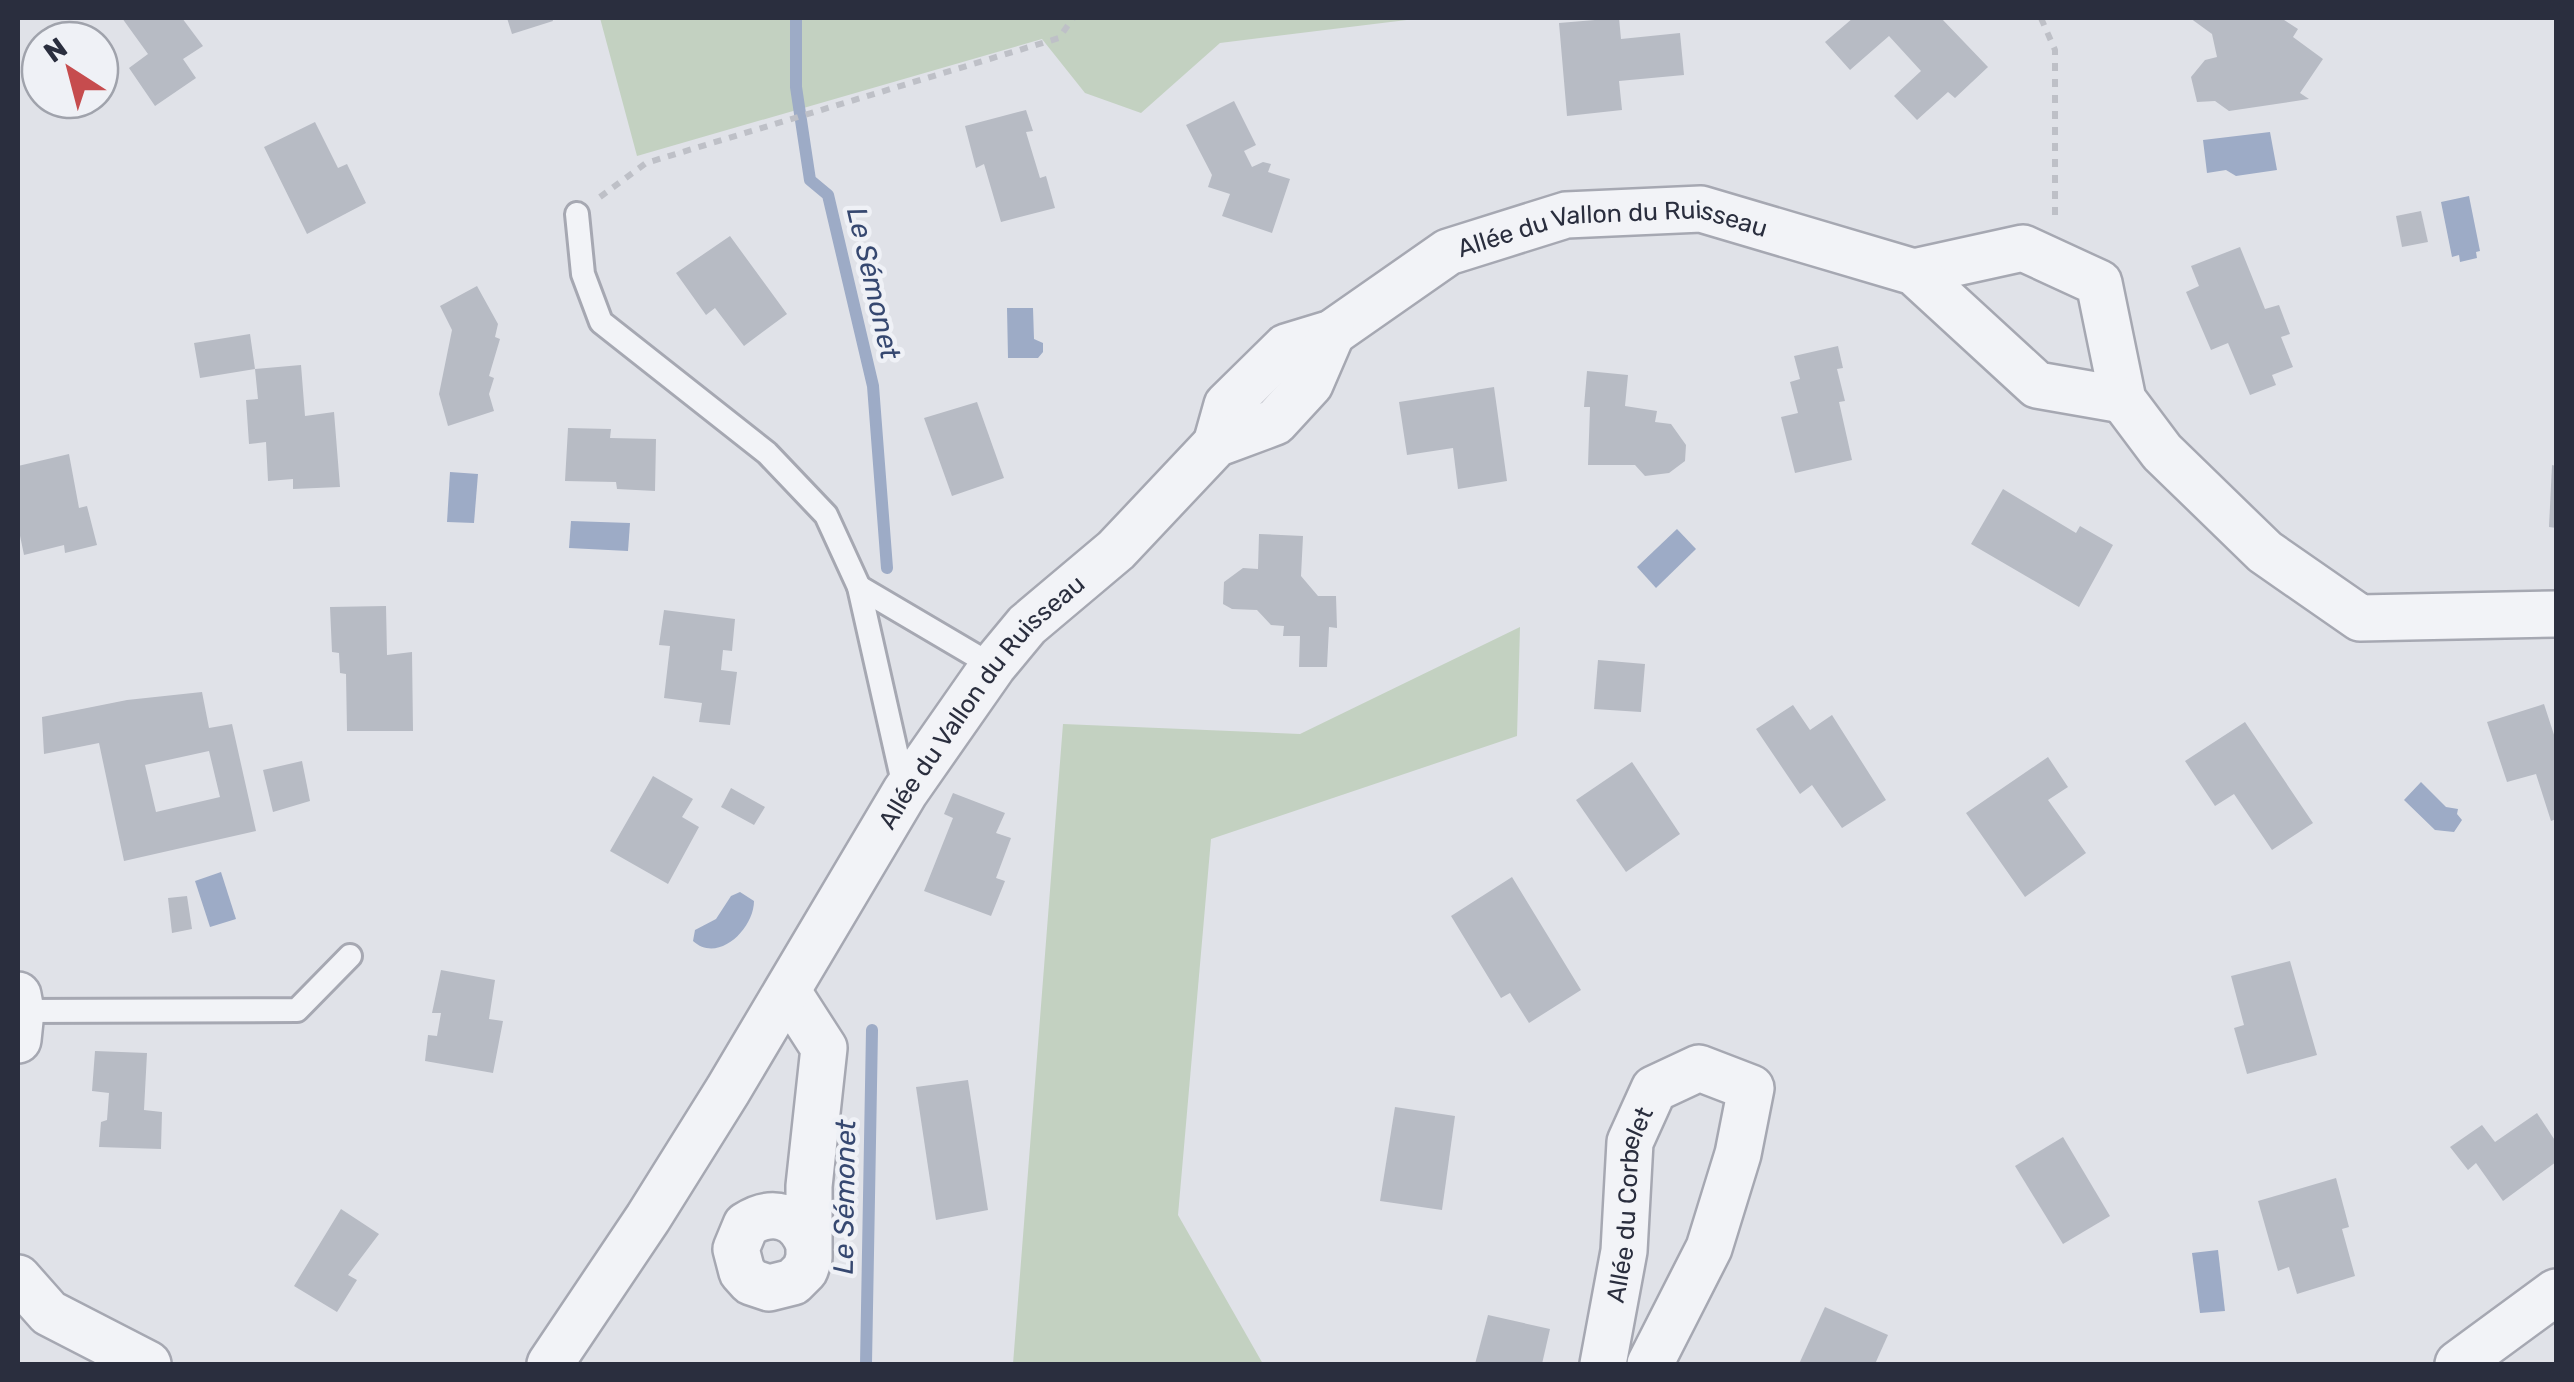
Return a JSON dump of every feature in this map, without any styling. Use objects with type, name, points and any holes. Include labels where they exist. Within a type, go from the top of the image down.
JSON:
[{"type":"street","name":"Allée du Vallon du Ruisseau","points":[[550,1364],[648,1218],[788,992],[905,792],[993,666],[1028,625],[1116,550],[1216,444],[1227,404],[1286,346],[1332,333],[1448,252],[1566,216],[1702,209],[1914,272],[2037,385],[2123,400]]},
{"type":"street","name":"Allée du Vallon du Ruisseau","points":[[1914,272],[2023,248],[2098,283],[2123,400],[2162,452],[2265,552],[2360,618],[2556,614]]},
{"type":"street","points":[[788,992],[824,1048],[808,1186],[809,1245]]},
{"type":"street","name":"Allée du Corbelet","points":[[1603,1364],[1624,1250],[1630,1142],[1654,1090],[1698,1068],[1751,1088],[1738,1154],[1708,1248],[1650,1364]]},
{"type":"street","points":[[18,1278],[49,1312],[148,1364]]},
{"type":"street","points":[[2458,1364],[2556,1292]]},
{"type":"lane","points":[[577,214],[583,274],[600,322],[767,452],[826,515],[859,588],[905,792]]},
{"type":"lane","points":[[859,588],[993,666]]},
{"type":"lane","points":[[19,1015],[297,1010],[350,956]]},
{"type":"path","points":[[577,214],[646,163],[1059,38],[1072,18]]},
{"type":"path","points":[[2041,18],[2054,50],[2056,263]]},
{"type":"green space","points":[[600,18],[1423,18],[1220,43],[1141,113],[1085,93],[1042,39],[637,156]]},
{"type":"green space","points":[[1520,627],[1517,736],[1211,839],[1178,1215],[1263,1364],[1013,1364],[1063,724],[1300,734]]},
{"type":"water","points":[[2270,132],[2277,170],[2236,176],[2226,170],[2207,173],[2203,140]]},
{"type":"water","points":[[2469,196],[2480,251],[2476,252],[2477,258],[2460,262],[2459,255],[2452,257],[2441,202]]},
{"type":"water","points":[[1007,308],[1033,308],[1034,339],[1043,343],[1038,358],[1008,358]]},
{"type":"water","points":[[450,472],[478,474],[474,523],[447,522]]},
{"type":"water","points":[[571,521],[630,523],[628,551],[569,548]]},
{"type":"water","points":[[1677,529],[1696,549],[1656,588],[1637,567]]},
{"type":"water","points":[[2421,782],[2446,807],[2458,809],[2462,820],[2454,832],[2435,830],[2404,800]]},
{"type":"water","points":[[221,872],[236,919],[210,927],[195,881]]},
{"type":"water","points":[[740,892],[754,901],[741,932],[723,946],[713,948],[693,941],[695,930],[716,919],[731,896]]},
{"type":"water","points":[[2218,1250],[2225,1311],[2200,1313],[2192,1253]]},
{"type":"building","points":[[122,18],[182,18],[203,46],[183,59],[196,78],[155,106],[129,68],[148,54]]},
{"type":"building","points":[[507,18],[552,18],[553,21],[512,34]]},
{"type":"building","points":[[1619,18],[1621,39],[1680,33],[1684,75],[1619,81],[1622,110],[1567,116],[1559,23]]},
{"type":"building","points":[[1853,18],[1941,18],[1988,67],[1955,98],[1948,92],[1917,120],[1894,96],[1921,71],[1889,36],[1850,70],[1825,42]]},
{"type":"building","points":[[2190,18],[2281,18],[2298,29],[2293,37],[2323,59],[2300,93],[2309,99],[2229,111],[2215,101],[2197,102],[2191,77],[2205,60],[2217,57],[2212,34]]},
{"type":"building","points":[[1234,101],[1256,145],[1244,151],[1252,167],[1263,162],[1271,164],[1268,172],[1290,179],[1272,233],[1222,216],[1230,194],[1208,187],[1212,175],[1186,125]]},
{"type":"building","points":[[1026,110],[1033,131],[1026,132],[1040,178],[1046,176],[1055,208],[1001,222],[984,164],[976,168],[965,126]]},
{"type":"building","points":[[315,122],[338,168],[347,164],[366,203],[307,234],[264,147]]},
{"type":"building","points":[[2421,211],[2428,242],[2402,247],[2396,216]]},
{"type":"building","points":[[730,236],[787,314],[744,346],[715,308],[706,315],[676,273]]},
{"type":"building","points":[[2240,247],[2265,309],[2279,305],[2290,334],[2281,337],[2293,367],[2272,375],[2276,385],[2250,395],[2228,343],[2211,350],[2186,292],[2199,286],[2191,266]]},
{"type":"building","points":[[477,286],[498,324],[495,337],[500,339],[489,376],[494,378],[489,394],[494,411],[448,426],[439,394],[452,330],[440,306]]},
{"type":"building","points":[[250,334],[255,369],[200,378],[194,343]]},
{"type":"building","points":[[1838,346],[1843,368],[1837,369],[1845,401],[1839,402],[1852,460],[1795,473],[1781,417],[1798,413],[1790,382],[1800,379],[1794,356]]},
{"type":"building","points":[[301,365],[305,416],[334,412],[340,487],[293,489],[293,479],[268,481],[266,442],[249,444],[246,400],[258,399],[255,369]]},
{"type":"building","points":[[1587,371],[1628,375],[1625,406],[1657,411],[1655,422],[1671,424],[1686,445],[1685,461],[1669,473],[1645,476],[1635,465],[1588,465],[1590,407],[1584,407]]},
{"type":"building","points":[[1494,387],[1507,481],[1458,489],[1453,448],[1407,455],[1399,402]]},
{"type":"building","points":[[977,402],[1004,478],[952,496],[924,418]]},
{"type":"building","points":[[568,428],[611,429],[610,438],[656,439],[655,491],[617,489],[616,482],[565,481]]},
{"type":"building","points":[[69,454],[79,508],[87,506],[97,545],[65,553],[64,545],[24,555],[18,526],[18,466]]},
{"type":"building","points":[[2552,465],[2556,466],[2556,528],[2549,527]]},
{"type":"building","points":[[2003,489],[2076,533],[2080,526],[2113,545],[2079,607],[1971,544]]},
{"type":"building","points":[[1259,534],[1303,536],[1301,576],[1318,596],[1336,596],[1337,628],[1329,627],[1327,667],[1299,667],[1300,636],[1283,636],[1284,626],[1271,625],[1257,610],[1232,609],[1223,604],[1224,582],[1243,568],[1258,569]]},
{"type":"building","points":[[386,606],[387,655],[412,652],[413,731],[347,731],[346,674],[340,673],[339,653],[332,652],[330,607]]},
{"type":"building","points":[[664,610],[735,619],[732,651],[723,650],[721,670],[737,672],[730,725],[699,722],[702,703],[664,698],[670,646],[659,645]]},
{"type":"building","points":[[1598,660],[1645,664],[1641,712],[1594,709]]},
{"type":"building","points":[[202,692],[209,728],[232,724],[256,831],[124,861],[99,743],[44,754],[42,717],[127,700]],"holes":[[[209,751],[220,797],[156,812],[145,765]]]},
{"type":"building","points":[[2544,704],[2556,741],[2556,819],[2551,821],[2536,774],[2507,782],[2487,722]]},
{"type":"building","points":[[1793,705],[1810,730],[1832,715],[1886,800],[1842,828],[1812,785],[1800,794],[1756,729]]},
{"type":"building","points":[[2245,722],[2313,823],[2272,850],[2234,794],[2215,806],[2185,761]]},
{"type":"building","points":[[2048,757],[2068,787],[2048,800],[2086,853],[2025,897],[1966,813]]},
{"type":"building","points":[[302,761],[310,801],[273,812],[263,770]]},
{"type":"building","points":[[1632,762],[1680,834],[1626,872],[1576,800]]},
{"type":"building","points":[[653,776],[693,799],[682,817],[699,827],[668,884],[610,851]]},
{"type":"building","points":[[731,788],[765,807],[754,825],[721,807]]},
{"type":"building","points":[[953,793],[1005,813],[996,833],[1011,838],[996,878],[1005,881],[991,916],[924,891],[953,818],[944,814]]},
{"type":"building","points":[[1512,877],[1581,990],[1529,1023],[1510,993],[1501,998],[1451,916]]},
{"type":"building","points":[[187,896],[192,929],[172,933],[168,898]]},
{"type":"building","points":[[2290,961],[2317,1055],[2247,1074],[2234,1028],[2244,1025],[2231,976]]},
{"type":"building","points":[[441,970],[495,980],[489,1019],[503,1021],[493,1073],[425,1061],[428,1035],[437,1036],[441,1013],[432,1013]]},
{"type":"building","points":[[95,1051],[147,1053],[144,1110],[162,1112],[161,1149],[99,1147],[109,1093],[92,1091]]},
{"type":"building","points":[[968,1080],[988,1210],[936,1220],[916,1087]]},
{"type":"building","points":[[1395,1107],[1455,1116],[1442,1210],[1380,1201]]},
{"type":"building","points":[[2537,1113],[2556,1142],[2556,1162],[2503,1201],[2476,1163],[2468,1170],[2450,1147],[2482,1125],[2495,1142]]},
{"type":"building","points":[[2063,1137],[2110,1216],[2063,1244],[2015,1166]]},
{"type":"building","points":[[2336,1178],[2349,1227],[2342,1229],[2355,1276],[2297,1294],[2289,1267],[2278,1271],[2258,1201]]},
{"type":"building","points":[[341,1209],[379,1234],[348,1275],[357,1280],[337,1312],[294,1286]]},
{"type":"building","points":[[1825,1307],[1888,1335],[1875,1364],[1799,1364]]},
{"type":"building","points":[[1488,1315],[1550,1329],[1542,1364],[1475,1364]]},
{"type":"waterway","name":"Le Sémonet","points":[[796,18],[796,87],[810,180],[828,195],[873,386],[887,568]]},
{"type":"waterway","name":"Le Sémonet","points":[[866,1364],[872,1030]]}]
